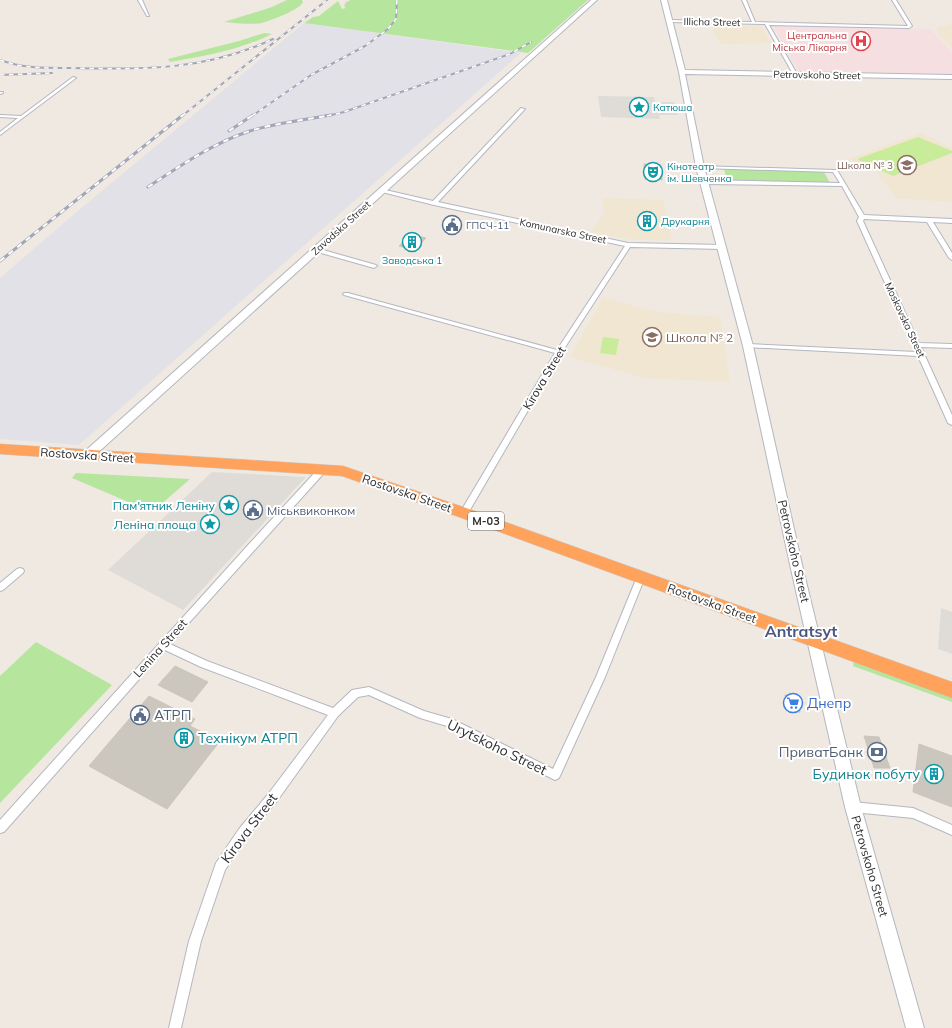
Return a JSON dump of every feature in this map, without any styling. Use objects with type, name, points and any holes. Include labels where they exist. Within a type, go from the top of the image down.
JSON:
[{"type":"highway","name":"Rostovska Street","points":[[0,449],[343,471],[464,513],[952,690]]},
{"type":"main road","name":"Zavodska Street","points":[[88,455],[594,0]]},
{"type":"main road","name":"Petrovskoho Street","points":[[664,0],[682,72],[700,168],[723,247],[748,346],[853,807],[915,1028]]},
{"type":"main road","name":"Petrovskoho Street","points":[[682,72],[952,77]]},
{"type":"street","points":[[140,0],[148,15]]},
{"type":"street","name":"Illicha Street","points":[[744,0],[754,23]]},
{"type":"street","name":"Illicha Street","points":[[670,21],[909,27],[910,26],[894,0]]},
{"type":"street","points":[[767,24],[795,74]]},
{"type":"street","points":[[0,134],[74,78]]},
{"type":"street","points":[[434,203],[523,109]]},
{"type":"street","points":[[0,116],[23,117]]},
{"type":"street","points":[[700,168],[835,171],[862,217],[952,221]]},
{"type":"street","points":[[704,182],[844,185]]},
{"type":"street","name":"Komunarska Street","points":[[381,191],[628,245],[723,247]]},
{"type":"street","name":"Moskovska Street","points":[[862,217],[860,221],[952,423]]},
{"type":"street","points":[[929,220],[952,258]]},
{"type":"street","name":"Kirova Street","points":[[464,513],[559,352],[628,245]]},
{"type":"street","points":[[316,250],[374,266]]},
{"type":"street","points":[[346,294],[559,352]]},
{"type":"street","points":[[917,345],[952,346]]},
{"type":"street","points":[[748,346],[921,354]]},
{"type":"street","name":"Lenina Street","points":[[0,828],[322,470]]},
{"type":"street","points":[[0,588],[20,571]]},
{"type":"street","name":"Urytskoho Street","points":[[335,713],[355,693],[369,691],[424,715],[449,722],[555,775],[622,625],[641,577]]},
{"type":"street","points":[[163,645],[204,664],[335,713]]},
{"type":"street","name":"Kirova Street","points":[[175,1028],[195,941],[220,867],[243,833],[273,796],[335,713]]},
{"type":"street","points":[[853,807],[913,813],[952,830]]},
{"type":"shaded area","points":[[304,23],[521,53],[79,445],[0,439],[0,278],[73,215]]},
{"type":"shaded area","points":[[952,24],[952,48],[938,34],[937,28]]},
{"type":"shaded area","points":[[712,25],[762,26],[771,43],[722,44],[717,39]]},
{"type":"shaded area","name":"Центральна Міська Лікарня","points":[[773,25],[930,29],[952,52],[952,74],[799,71]]},
{"type":"shaded area","points":[[598,96],[654,97],[655,102],[674,102],[678,115],[659,115],[660,119],[601,117]]},
{"type":"shaded area","name":"Школа № 3","points":[[921,133],[952,148],[952,202],[896,198],[877,172],[848,159]]},
{"type":"shaded area","points":[[602,198],[663,200],[672,240],[632,240],[591,232],[605,212]]},
{"type":"shaded area","name":"Школа № 2","points":[[603,298],[658,312],[720,317],[730,382],[645,378],[570,357]]},
{"type":"shaded area","name":"Леніна площа","points":[[212,472],[306,477],[183,610],[108,570]]},
{"type":"shaded area","points":[[941,608],[952,612],[952,654],[938,649]]},
{"type":"green space","points":[[287,0],[302,0],[303,2],[297,8],[262,23],[248,24],[224,22],[272,7]]},
{"type":"green space","points":[[351,0],[588,0],[528,53],[304,23],[313,17],[319,16],[338,1],[342,9],[346,8],[344,6],[346,2]]},
{"type":"green space","points":[[264,33],[272,34],[260,40],[222,52],[170,62],[168,59],[239,41]]},
{"type":"green space","points":[[918,137],[952,151],[952,153],[893,176],[857,159]]},
{"type":"green space","points":[[724,169],[824,172],[830,183],[727,180]]},
{"type":"green space","points":[[603,337],[619,339],[616,355],[600,353]]},
{"type":"green space","points":[[76,473],[190,479],[152,512],[72,478]]},
{"type":"green space","points":[[36,642],[112,685],[0,803],[0,676]]},
{"type":"green space","points":[[854,660],[952,696],[952,702],[853,666]]},
{"type":"building","name":"Кінотеатр ім. Шевченка","points":[[644,164],[661,165],[662,180],[645,179]]},
{"type":"building","name":"Заводська 1","points":[[411,234],[426,238],[414,250],[399,246]]},
{"type":"building","points":[[175,666],[208,682],[192,702],[158,685]]},
{"type":"building","name":"Днепр","points":[[785,695],[796,695],[800,712],[789,712]]},
{"type":"building","name":"Технікум АТРП","points":[[149,696],[195,719],[190,726],[220,741],[167,809],[89,766]]},
{"type":"building","name":"ПриватБанк","points":[[864,736],[879,737],[890,768],[874,768]]},
{"type":"building","name":"Будинок побуту","points":[[919,744],[952,756],[952,807],[913,792]]},
{"type":"railway","points":[[182,116],[327,0]]},
{"type":"railway","points":[[252,116],[311,75],[365,46],[388,29],[396,19],[397,0]]},
{"type":"railway","points":[[0,60],[18,65],[36,67],[99,69],[150,68],[175,66],[224,57],[273,39]]},
{"type":"railway","points":[[327,116],[344,112],[510,54],[531,42]]},
{"type":"railway","points":[[0,75],[52,73]]},
{"type":"railway","points":[[0,261],[183,115]]},
{"type":"railway","points":[[229,131],[253,115]]},
{"type":"railway","points":[[148,187],[210,148],[236,136],[270,126],[331,115]]},
{"type":"place","name":"Центральна Міська Лікарня","points":[[861,41]]},
{"type":"place","name":"Катюша","points":[[639,107]]},
{"type":"place","name":"Школа № 3","points":[[907,165]]},
{"type":"place","name":"Кінотеатр ім. Шевченка","points":[[653,172]]},
{"type":"place","name":"Друкарня","points":[[647,221]]},
{"type":"place","name":"ГПСЧ-11","points":[[452,225]]},
{"type":"place","name":"Заводська 1","points":[[412,242]]},
{"type":"place","name":"Школа № 2","points":[[652,337]]},
{"type":"place","name":"Пам'ятник Леніну","points":[[229,505]]},
{"type":"place","name":"Міськвиконком","points":[[253,510]]},
{"type":"place","name":"Леніна площа","points":[[210,524]]},
{"type":"place","name":"Днепр","points":[[793,703]]},
{"type":"place","name":"АТРП","points":[[140,715]]},
{"type":"place","name":"Технікум АТРП","points":[[184,738]]},
{"type":"place","name":"ПриватБанк","points":[[877,752]]},
{"type":"place","name":"Будинок побуту","points":[[934,774]]},
{"type":"district","name":"Antratsyt","points":[[801,631]]}]
